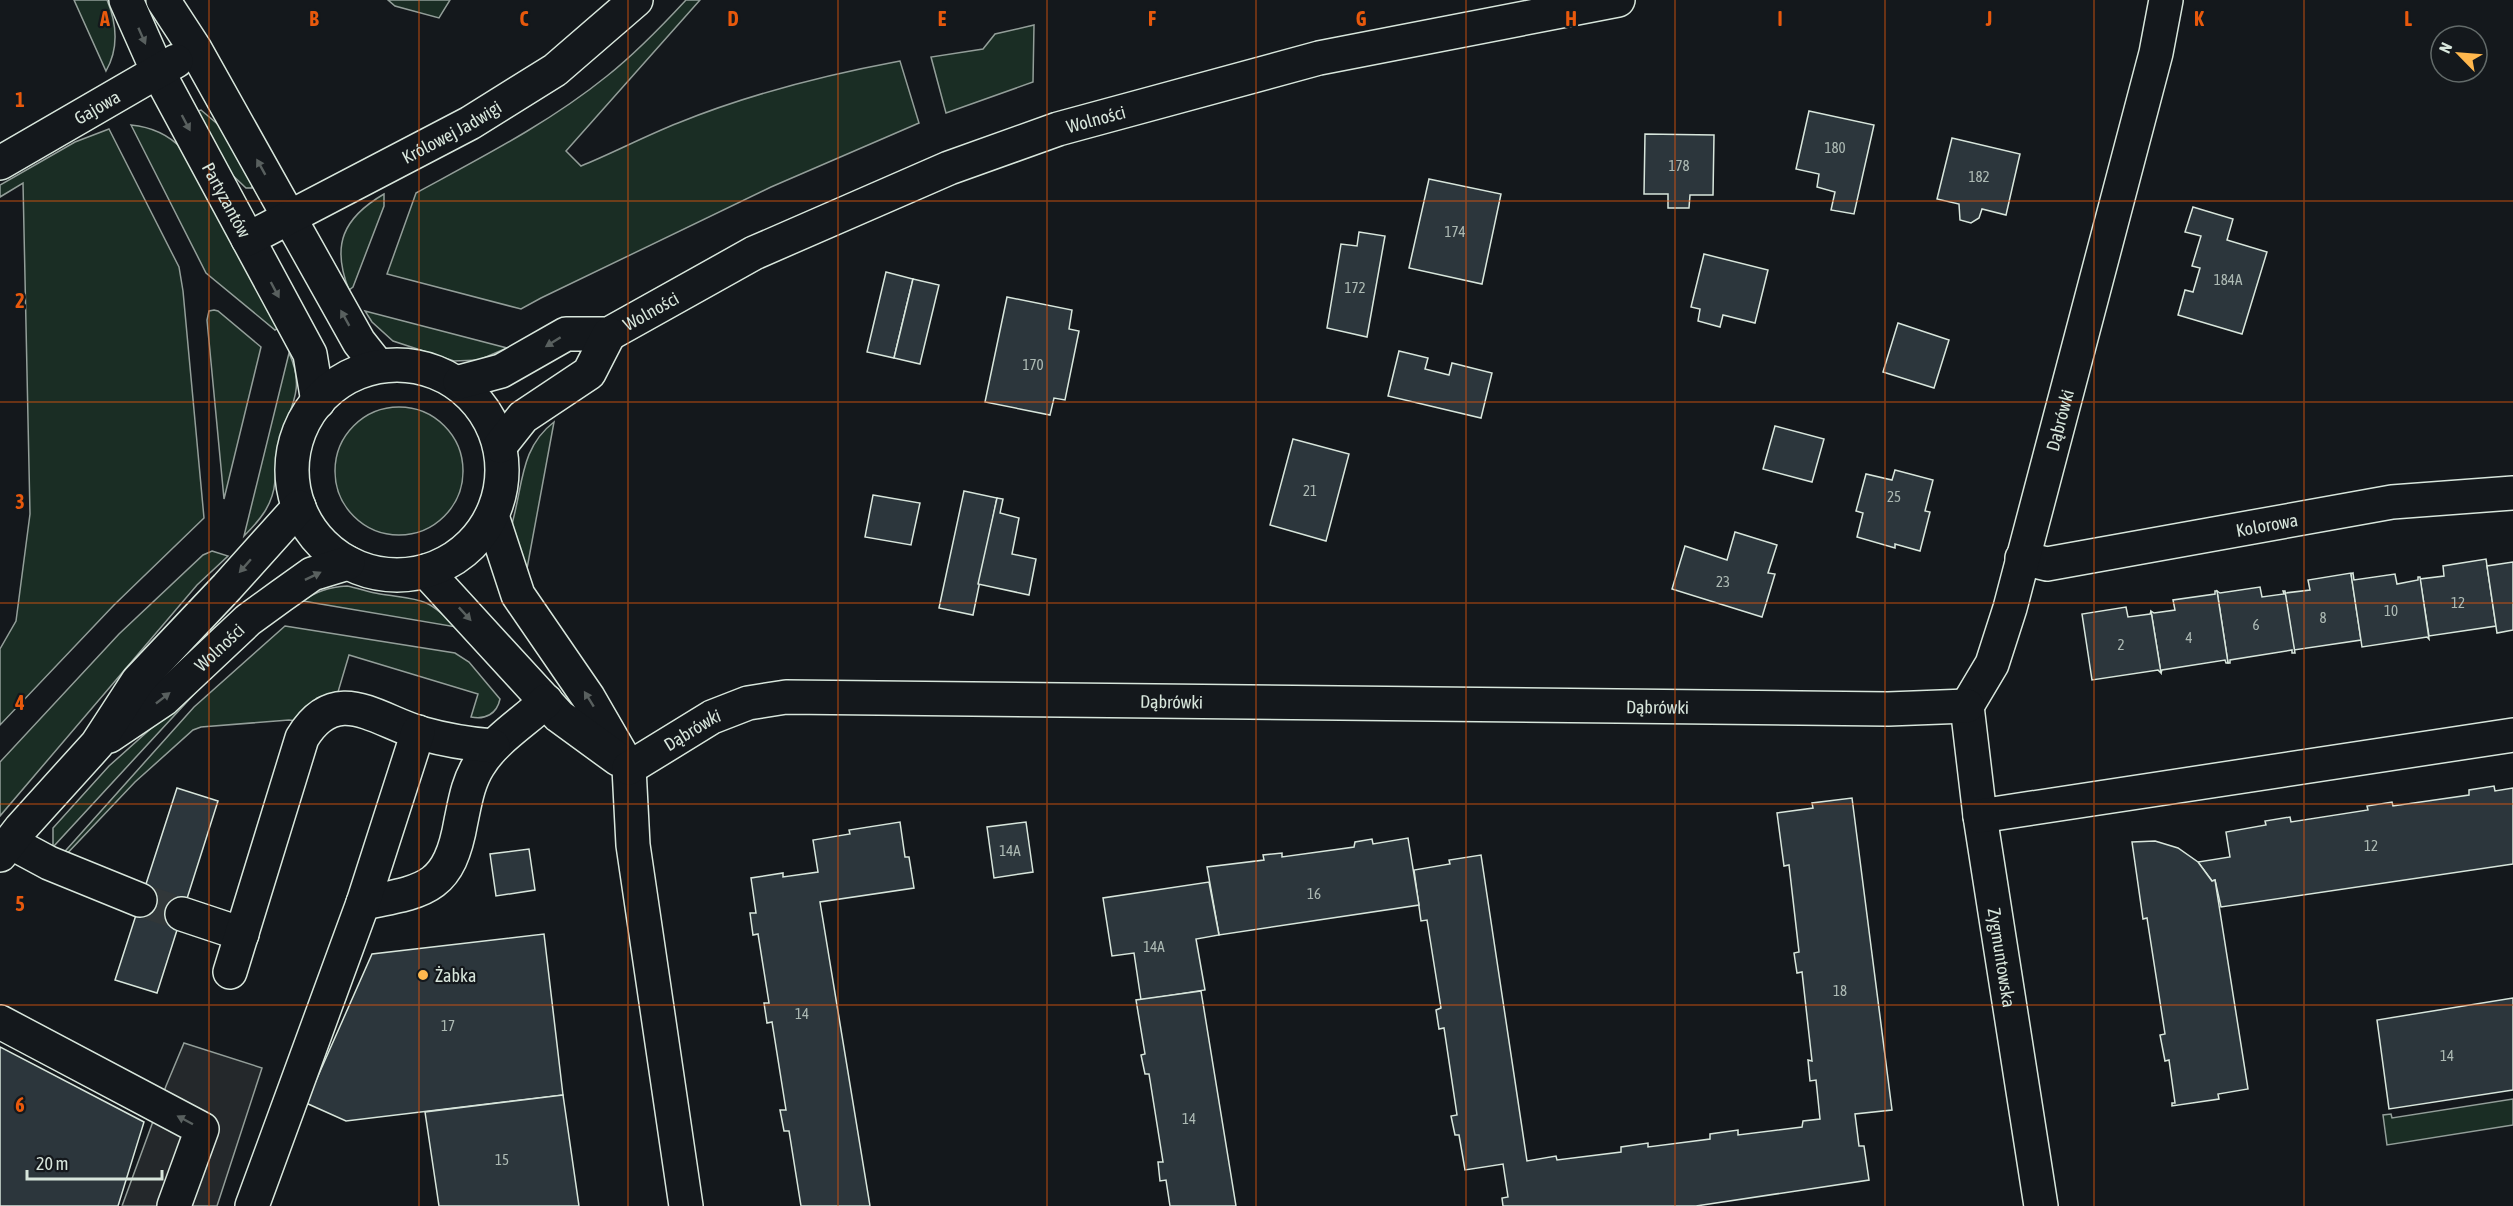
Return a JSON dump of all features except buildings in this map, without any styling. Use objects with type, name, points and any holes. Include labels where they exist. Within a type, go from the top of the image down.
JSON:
[{"type":"street","name":"Partyzantów","points":[[126,0],[158,72],[310,354],[318,402]]},
{"type":"street","points":[[163,0],[195,49],[359,342],[378,366]]},
{"type":"street","name":"Królowej Jadwigi","points":[[248,239],[470,123],[555,70],[636,0]]},
{"type":"street","name":"Wolności","points":[[460,382],[501,371],[566,334],[609,334],[754,253],[949,168],[1058,129],[1319,57],[1618,0]]},
{"type":"street","name":"Dąbrówki","points":[[629,768],[712,717],[748,703],[786,697],[1888,709],[1967,706],[1992,664],[2022,558],[2156,53],[2166,0]]},
{"type":"street","name":"Gajowa","points":[[0,163],[195,49]]},
{"type":"street","name":"Wolności","points":[[500,446],[523,417],[589,373],[609,334]]},
{"type":"street","points":[[408,364],[439,372],[460,382],[486,413],[500,446],[502,482],[492,516],[476,540],[453,559],[426,571],[400,575],[373,572],[348,563],[310,529],[299,507],[292,472],[298,436],[318,402],[332,387],[353,374],[378,366],[408,364]]},
{"type":"street","name":"Kolorowa","points":[[2022,558],[2048,564],[2392,502],[2513,493]]},
{"type":"street","name":"Wolności","points":[[5,848],[97,744],[138,681],[228,587],[299,507]]},
{"type":"street","points":[[492,516],[518,595],[588,697],[629,768],[633,845],[686,1206]]},
{"type":"street","name":"Wolności","points":[[97,744],[164,699],[248,620],[312,574],[348,563]]},
{"type":"street","points":[[426,571],[559,716],[629,768]]},
{"type":"street","points":[[363,903],[413,894],[430,886],[443,873],[459,837],[465,797],[471,779],[493,746],[546,701]]},
{"type":"street","name":"Zygmuntowska","points":[[1967,706],[1980,816],[2041,1206]]},
{"type":"street","points":[[230,972],[303,738],[310,725],[321,715],[335,709],[364,710],[418,732],[461,744],[493,746]]},
{"type":"street","points":[[252,1206],[363,903],[418,732]]},
{"type":"street","points":[[1980,816],[2513,735]]},
{"type":"street","points":[[5,848],[49,863],[140,900]]},
{"type":"street","points":[[182,914],[242,934]]},
{"type":"street","points":[[0,1022],[202,1129],[174,1206]]},
{"type":"green space","points":[[74,0],[107,0],[115,27],[115,45],[106,71]]},
{"type":"green space","points":[[388,0],[450,0],[439,18],[395,6]]},
{"type":"green space","points":[[686,0],[700,0],[566,151],[581,166],[666,128],[732,103],[816,79],[900,61],[919,123],[771,187],[521,309],[387,274],[416,193],[514,139],[585,93],[638,49]]},
{"type":"green space","points":[[1034,25],[1033,82],[946,113],[931,57],[983,49],[995,34]]},
{"type":"green space","points":[[201,110],[221,127],[252,183],[252,188],[246,188],[227,170],[197,115]]},
{"type":"green space","points":[[131,125],[159,132],[182,149],[280,327],[275,330],[206,273]]},
{"type":"green space","points":[[109,129],[179,267],[204,518],[114,605],[0,725],[0,649],[16,621],[30,514],[23,183],[0,197],[0,185],[75,142]]},
{"type":"green space","points":[[384,194],[384,206],[353,287],[349,290],[341,259],[344,234],[359,213]]},
{"type":"green space","points":[[214,310],[261,347],[224,499],[207,320],[209,311]]},
{"type":"green space","points":[[365,311],[507,348],[479,360],[454,361],[393,341],[372,322]]},
{"type":"green space","points":[[289,353],[294,367],[296,389],[279,445],[274,490],[265,512],[244,536]]},
{"type":"green space","points":[[399,407],[424,411],[445,425],[459,446],[463,471],[459,496],[445,517],[424,531],[399,535],[374,531],[353,517],[339,496],[335,471],[339,446],[353,425],[374,411]]},
{"type":"green space","points":[[554,422],[526,574],[511,531],[513,520],[529,454],[543,432]]},
{"type":"green space","points":[[212,551],[228,556],[197,585],[0,816],[0,762],[119,634],[203,555]]},
{"type":"green space","points":[[347,586],[422,601],[437,610],[456,627],[303,601],[324,590]]},
{"type":"green space","points":[[285,626],[455,653],[469,662],[500,699],[496,709],[490,715],[481,718],[471,717],[478,694],[349,655],[338,692],[317,698],[297,721],[201,727],[193,730],[135,782],[60,861],[59,858],[194,707]]},
{"type":"green space","points":[[194,690],[196,692],[53,847],[53,828],[109,766]]},
{"type":"green space","points":[[2513,1099],[2513,1125],[2387,1145],[2383,1115],[2391,1114],[2392,1118]]},
{"type":"shaded area","points":[[184,1043],[262,1068],[217,1206],[122,1206],[166,1086]]},
{"type":"tunnel","points":[[140,900],[182,914]]},
{"type":"place","name":"Żabka","points":[[423,975]]}]
